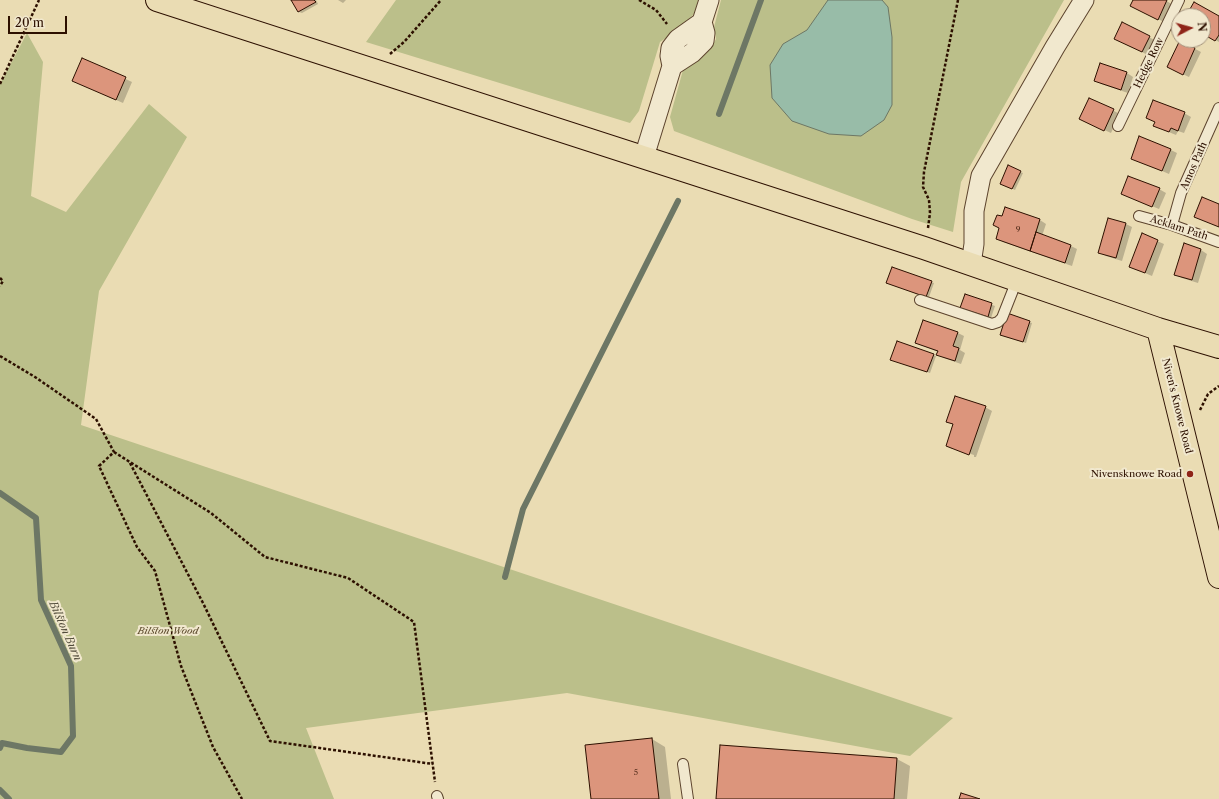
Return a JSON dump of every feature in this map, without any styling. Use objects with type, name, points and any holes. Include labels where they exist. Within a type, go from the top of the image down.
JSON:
[{"type":"main road","points":[[157,0],[924,248],[1158,329],[1219,347]]},
{"type":"main road","name":"Niven's Knowe Road","points":[[1158,329],[1219,577]]},
{"type":"street","points":[[672,66],[692,53],[704,41],[705,33],[702,22],[709,0]]},
{"type":"street","points":[[971,264],[974,244],[974,211],[981,176],[1055,47],[1084,0]]},
{"type":"street","points":[[644,157],[672,66],[670,56],[671,48],[678,39],[702,22]]},
{"type":"lane","name":"Hedge Row","points":[[1118,126],[1179,0]]},
{"type":"lane","name":"Amos Path","points":[[1172,225],[1182,193],[1219,108]]},
{"type":"lane","name":"Acklam Path","points":[[1139,216],[1172,225],[1219,242]]},
{"type":"lane","points":[[920,300],[992,324],[998,322],[1002,318],[1017,280]]},
{"type":"lane","points":[[683,764],[688,799]]},
{"type":"path","points":[[0,84],[39,0]]},
{"type":"path","points":[[371,70],[404,42],[440,0]]},
{"type":"path","points":[[639,0],[656,10],[678,39]]},
{"type":"path","points":[[924,248],[930,213],[929,200],[923,187],[924,172],[958,0]]},
{"type":"path","points":[[0,286],[1,280]]},
{"type":"path","points":[[0,356],[35,377],[96,419],[114,452],[211,513],[265,557],[348,578],[414,622],[432,764],[438,798]]},
{"type":"path","points":[[114,452],[99,466],[137,547],[155,571],[180,666],[213,747],[242,799]]},
{"type":"path","points":[[130,462],[183,563],[270,741],[432,764]]},
{"type":"green space","points":[[396,0],[698,0],[695,13],[678,30],[660,42],[639,111],[630,123],[366,42]]},
{"type":"green space","points":[[721,0],[1064,0],[961,182],[953,232],[912,219],[674,131],[670,117],[683,70],[696,58],[711,48],[716,39],[714,27]]},
{"type":"green space","name":"Bilston Wood","points":[[27,33],[43,62],[31,196],[66,212],[149,104],[187,137],[99,291],[81,425],[953,718],[910,756],[567,693],[306,728],[334,799],[0,799],[0,84]]},
{"type":"shaded area","points":[[828,0],[882,0],[888,7],[892,37],[892,105],[884,120],[861,136],[829,134],[792,121],[772,98],[770,65],[783,44],[807,30]]},
{"type":"building","points":[[291,0],[314,0],[316,2],[298,12]]},
{"type":"building","points":[[1133,0],[1167,0],[1158,20],[1130,6]]},
{"type":"building","points":[[1194,2],[1205,8],[1191,8]]},
{"type":"building","points":[[1211,12],[1219,16],[1219,35],[1215,41],[1211,39]]},
{"type":"building","points":[[1122,22],[1150,36],[1142,52],[1114,39]]},
{"type":"building","points":[[1176,48],[1195,48],[1183,75],[1167,67]]},
{"type":"building","points":[[82,58],[126,77],[116,100],[72,81]]},
{"type":"building","points":[[1100,63],[1127,72],[1121,90],[1094,81]]},
{"type":"building","points":[[1089,98],[1114,109],[1104,131],[1079,119]]},
{"type":"building","points":[[1153,100],[1185,112],[1178,131],[1171,128],[1169,132],[1153,126],[1155,122],[1146,118]]},
{"type":"building","points":[[1139,136],[1171,149],[1162,171],[1131,159]]},
{"type":"building","points":[[1008,165],[1021,171],[1012,189],[1000,184]]},
{"type":"building","points":[[1128,176],[1160,188],[1152,207],[1121,194]]},
{"type":"building","points":[[1202,197],[1219,204],[1219,227],[1194,217]]},
{"type":"building","points":[[1005,207],[1040,219],[1030,251],[996,239],[999,228],[993,225],[997,215],[1002,216]]},
{"type":"building","points":[[1108,218],[1126,223],[1116,258],[1098,253]]},
{"type":"building","points":[[1036,232],[1071,245],[1065,263],[1030,251]]},
{"type":"building","points":[[1142,233],[1158,240],[1145,273],[1129,267]]},
{"type":"building","points":[[1184,243],[1201,249],[1192,280],[1174,275]]},
{"type":"building","points":[[892,267],[932,281],[926,297],[886,283]]},
{"type":"building","points":[[965,294],[992,303],[988,317],[960,308]]},
{"type":"building","points":[[1007,313],[1030,321],[1023,342],[1000,335]]},
{"type":"building","points":[[923,320],[958,332],[953,346],[959,348],[955,361],[936,355],[938,351],[915,343]]},
{"type":"building","points":[[897,341],[934,354],[927,372],[890,360]]},
{"type":"building","points":[[955,396],[986,406],[969,455],[946,446],[953,424],[946,422]]},
{"type":"building","points":[[652,738],[659,799],[591,799],[585,745]]},
{"type":"building","points":[[720,745],[897,758],[894,799],[716,799]]},
{"type":"building","points":[[961,793],[980,799],[959,799]]},
{"type":"waterway","points":[[719,114],[761,0]]},
{"type":"waterway","points":[[505,577],[523,509],[678,201]]},
{"type":"waterway","name":"Bilston Burn","points":[[0,493],[36,518],[41,600],[71,666],[73,736],[61,752],[2,743],[0,748]]},
{"type":"waterway","name":"Bilston Burn","points":[[0,790],[9,799]]},
{"type":"place","name":"Nivensknowe Road","points":[[1190,474]]}]
